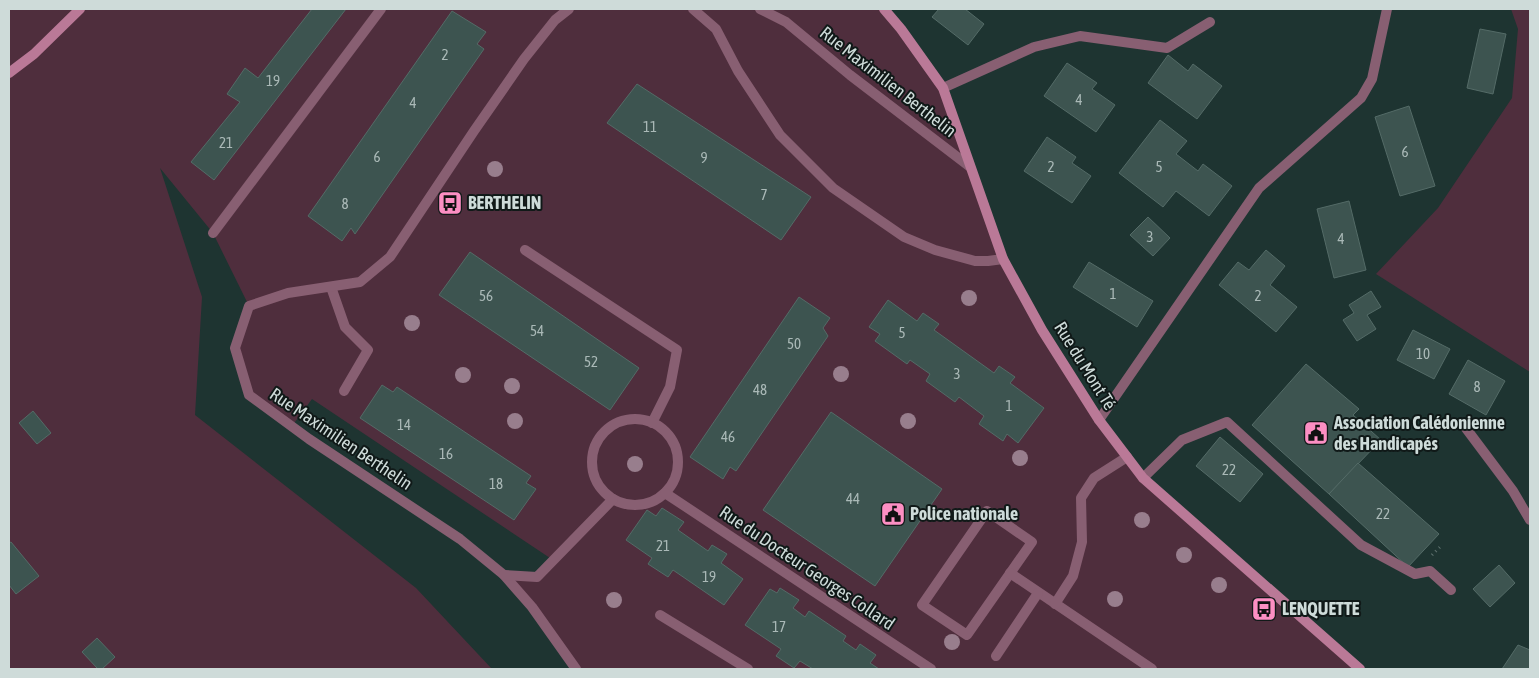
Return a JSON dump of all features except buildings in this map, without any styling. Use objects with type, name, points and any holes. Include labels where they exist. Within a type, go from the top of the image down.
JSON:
[{"type":"street","points":[[9,73],[34,54],[80,9]]},
{"type":"street","points":[[213,233],[381,9]]},
{"type":"street","name":"Rue Maximilien Berthelin","points":[[504,574],[460,538],[309,439],[250,395],[235,348],[249,306],[288,294],[360,282],[390,257],[524,59],[555,20],[570,9]]},
{"type":"street","points":[[693,9],[716,29],[738,71],[780,135],[833,188],[904,238],[935,250],[975,261],[988,262],[1003,259]]},
{"type":"street","name":"Rue Maximilien Berthelin","points":[[760,9],[786,22],[850,75],[969,166]]},
{"type":"street","name":"Rue du Mont Té","points":[[884,9],[944,88],[969,166],[1003,259],[1042,330],[1099,420],[1143,478],[1360,669]]},
{"type":"street","points":[[1099,420],[1258,188],[1361,98],[1372,79],[1387,9]]},
{"type":"street","points":[[944,88],[1034,47],[1080,36],[1167,48],[1210,22]]},
{"type":"street","points":[[524,250],[677,350],[670,387],[652,423]]},
{"type":"street","points":[[331,287],[345,327],[368,350],[344,391]]},
{"type":"street","points":[[638,420],[652,423],[664,430],[673,441],[678,454],[678,468],[674,482],[666,493],[654,501],[640,505],[626,504],[613,499],[602,490],[595,477],[592,463],[594,449],[601,437],[611,427],[624,421],[638,420]]},
{"type":"street","points":[[1143,478],[1182,440],[1227,422],[1361,545],[1415,574],[1430,571],[1451,590]]},
{"type":"street","points":[[1465,427],[1513,491],[1530,520]]},
{"type":"street","points":[[1055,604],[1073,576],[1082,542],[1081,498],[1094,478],[1126,456]]},
{"type":"street","name":"Rue du Docteur Georges Collard","points":[[666,493],[931,669]]},
{"type":"street","points":[[504,574],[537,577],[613,499]]},
{"type":"street","points":[[987,511],[1032,542],[1010,573],[967,635],[922,605],[987,511]]},
{"type":"street","points":[[1010,573],[1152,669]]},
{"type":"street","points":[[504,574],[532,607],[576,669]]},
{"type":"street","points":[[996,656],[1038,593]]},
{"type":"street","points":[[660,615],[748,669]]},
{"type":"shaded area","points":[[9,9],[884,9],[943,88],[1003,259],[1042,330],[1143,478],[1360,669],[576,669],[504,575],[537,577],[553,560],[312,399],[292,426],[249,395],[235,348],[249,306],[213,233],[160,168],[202,297],[195,415],[416,588],[492,669],[9,669]]},
{"type":"shaded area","points":[[1511,9],[1530,9],[1530,372],[1376,274],[1438,208],[1512,98],[1518,29]]},
{"type":"place","name":"BERTHELIN","points":[[450,203]]},
{"type":"place","name":"Association Calédonienne des Handicapés","points":[[1316,433]]},
{"type":"place","name":"Police nationale","points":[[893,514]]},
{"type":"place","name":"LENQUETTE","points":[[1264,609]]}]
